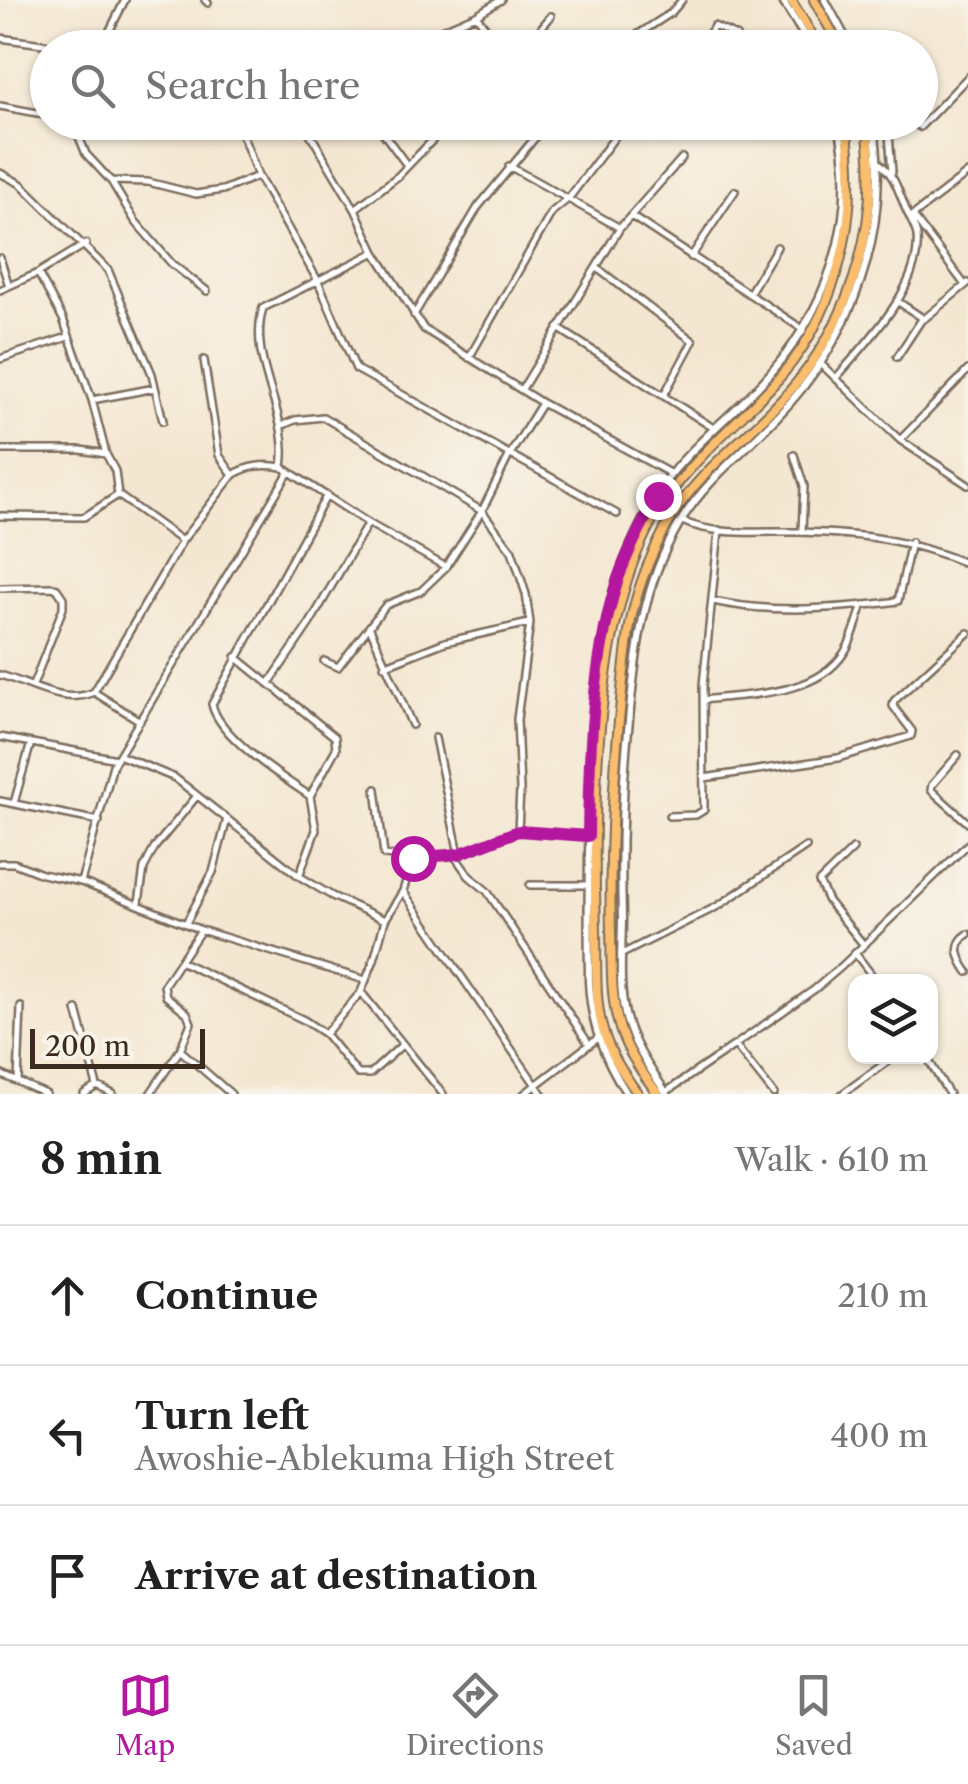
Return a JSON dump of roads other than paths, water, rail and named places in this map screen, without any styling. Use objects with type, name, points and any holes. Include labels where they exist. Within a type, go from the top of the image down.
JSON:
[{"type":"main road","points":[[791,0],[807,30]]},
{"type":"main road","points":[[814,0],[831,30]]},
{"type":"main road","points":[[638,1094],[612,1054],[598,1004],[594,868],[596,790],[609,664],[628,576],[646,533],[680,479],[772,386],[803,348],[823,314],[846,229],[851,184],[845,140]]},
{"type":"main road","points":[[663,1093],[636,1063],[620,1028],[614,996],[610,889],[613,791],[620,759],[633,612],[656,547],[692,488],[803,376],[826,343],[842,310],[865,239],[872,140]]},
{"type":"main road","points":[[596,790],[613,791]]},
{"type":"main road","points":[[610,889],[621,892]]},
{"type":"street","points":[[111,30],[125,0]]},
{"type":"street","points":[[443,30],[476,16],[500,0]]},
{"type":"street","points":[[644,30],[682,0]]},
{"type":"street","points":[[782,0],[803,30]]},
{"type":"street","points":[[826,0],[842,30]]},
{"type":"street","points":[[476,16],[487,30]]},
{"type":"street","points":[[540,30],[551,16]]},
{"type":"street","points":[[0,38],[30,42]]},
{"type":"street","points":[[938,108],[968,77]]},
{"type":"street","points":[[0,106],[30,112]]},
{"type":"street","points":[[81,140],[91,162],[110,181],[135,221],[172,264],[207,291]]},
{"type":"street","points":[[245,140],[258,176],[318,281],[356,369],[618,514]]},
{"type":"street","points":[[314,140],[424,329],[542,403],[671,474]]},
{"type":"street","points":[[387,140],[406,165]]},
{"type":"street","points":[[355,209],[398,176],[432,140]]},
{"type":"street","points":[[414,315],[478,207],[532,140]]},
{"type":"street","points":[[469,358],[552,212],[569,198],[612,140]]},
{"type":"street","points":[[627,1094],[598,1038],[590,1000],[589,774],[608,616],[628,552],[671,474],[761,384],[804,330],[829,277],[840,239],[846,194],[843,140]]},
{"type":"street","points":[[875,140],[874,229],[866,272],[839,336],[822,366],[707,486],[680,521],[659,561],[638,632],[620,759],[622,995],[629,1027],[663,1093],[816,989],[968,844]]},
{"type":"street","points":[[836,378],[885,320],[908,279],[916,239],[892,172],[889,140]]},
{"type":"street","points":[[521,390],[620,228],[682,158]]},
{"type":"street","points":[[877,161],[892,172]]},
{"type":"street","points":[[509,166],[620,228]]},
{"type":"street","points":[[0,173],[21,184],[50,216],[86,244],[108,270],[123,300],[164,421]]},
{"type":"street","points":[[911,217],[968,173]]},
{"type":"street","points":[[110,181],[148,182],[196,194],[223,190],[258,176]]},
{"type":"street","points":[[691,257],[735,190]]},
{"type":"street","points":[[631,216],[804,330]]},
{"type":"street","points":[[897,357],[922,319],[966,284],[911,217]]},
{"type":"street","points":[[0,290],[86,244]]},
{"type":"street","points":[[749,294],[777,246]]},
{"type":"street","points":[[282,467],[285,450],[265,371],[260,333],[262,312],[267,304],[376,252]]},
{"type":"street","points":[[0,258],[9,286]]},
{"type":"street","points":[[597,268],[694,343],[664,395]]},
{"type":"street","points":[[38,273],[69,336],[92,400],[106,454],[115,470],[118,496],[182,542]]},
{"type":"street","points":[[897,301],[922,319]]},
{"type":"street","points":[[558,328],[715,429]]},
{"type":"street","points":[[0,359],[69,336]]},
{"type":"street","points":[[204,360],[219,455],[233,474]]},
{"type":"street","points":[[822,366],[900,440],[968,486]]},
{"type":"street","points":[[900,440],[968,370]]},
{"type":"street","points":[[92,400],[155,388]]},
{"type":"street","points":[[324,661],[338,667],[386,605],[421,591],[446,567],[542,403]]},
{"type":"street","points":[[281,426],[321,416],[482,510],[512,551],[526,594],[530,622],[517,719],[518,831]]},
{"type":"street","points":[[0,450],[81,450],[106,454]]},
{"type":"street","points":[[794,455],[804,486],[802,532]]},
{"type":"street","points":[[0,674],[76,698],[94,692],[182,542],[233,474],[256,466],[282,467],[368,523],[446,567]]},
{"type":"street","points":[[81,882],[118,757],[288,472]]},
{"type":"street","points":[[310,796],[247,749],[214,713],[214,695],[327,494]]},
{"type":"street","points":[[0,516],[84,517],[118,496]]},
{"type":"street","points":[[680,521],[719,530],[802,532],[911,542],[968,564]]},
{"type":"street","points":[[270,682],[368,523]]},
{"type":"street","points":[[669,816],[701,814],[704,700],[719,530]]},
{"type":"street","points":[[713,602],[746,609],[862,606],[898,600],[911,542]]},
{"type":"street","points":[[0,588],[52,587],[63,598],[63,608],[33,685]]},
{"type":"street","points":[[704,700],[782,689],[820,676],[846,650],[862,606]]},
{"type":"street","points":[[384,666],[445,642],[530,622]]},
{"type":"street","points":[[370,628],[412,725]]},
{"type":"street","points":[[704,778],[838,758],[911,736],[912,730],[893,706],[894,701],[968,634]]},
{"type":"street","points":[[236,657],[336,740],[332,758],[310,796],[316,830],[298,876]]},
{"type":"street","points":[[94,692],[140,721]]},
{"type":"street","points":[[0,737],[118,757],[176,778],[298,876],[385,920]]},
{"type":"street","points":[[435,738],[456,854],[468,876],[487,890],[589,1044]]},
{"type":"street","points":[[14,804],[31,744]]},
{"type":"street","points":[[958,755],[931,790],[968,822]]},
{"type":"street","points":[[376,788],[384,854],[413,858],[456,854],[518,831],[588,836]]},
{"type":"street","points":[[139,903],[144,868],[196,796]]},
{"type":"street","points":[[0,801],[98,820]]},
{"type":"street","points":[[186,924],[213,872],[227,820]]},
{"type":"street","points":[[622,954],[718,906],[806,847]]},
{"type":"street","points":[[853,849],[819,882],[828,901],[864,944]]},
{"type":"street","points":[[325,1034],[361,992],[385,920],[403,892],[413,858]]},
{"type":"street","points":[[0,862],[81,882],[201,930],[365,980]]},
{"type":"street","points":[[530,886],[587,884]]},
{"type":"street","points":[[403,892],[542,1094]]},
{"type":"street","points":[[150,1094],[180,1050],[190,1020],[164,991],[164,985],[201,930]]},
{"type":"street","points":[[968,934],[959,944],[958,952],[968,972]]},
{"type":"street","points":[[855,953],[871,974]]},
{"type":"street","points":[[182,962],[304,1020],[325,1034],[358,1074],[364,1076],[403,1044]]},
{"type":"street","points":[[361,992],[444,1094]]},
{"type":"street","points":[[18,1081],[21,1007]]},
{"type":"street","points":[[76,1010],[97,1086],[113,1094]]},
{"type":"street","points":[[524,1094],[598,1038]]},
{"type":"street","points":[[734,1045],[774,1094]]},
{"type":"street","points":[[180,1050],[231,1094]]},
{"type":"street","points":[[842,1094],[884,1064]]},
{"type":"street","points":[[931,1064],[949,1094]]},
{"type":"street","points":[[0,1074],[46,1094]]},
{"type":"street","points":[[84,1094],[97,1086]]}]
